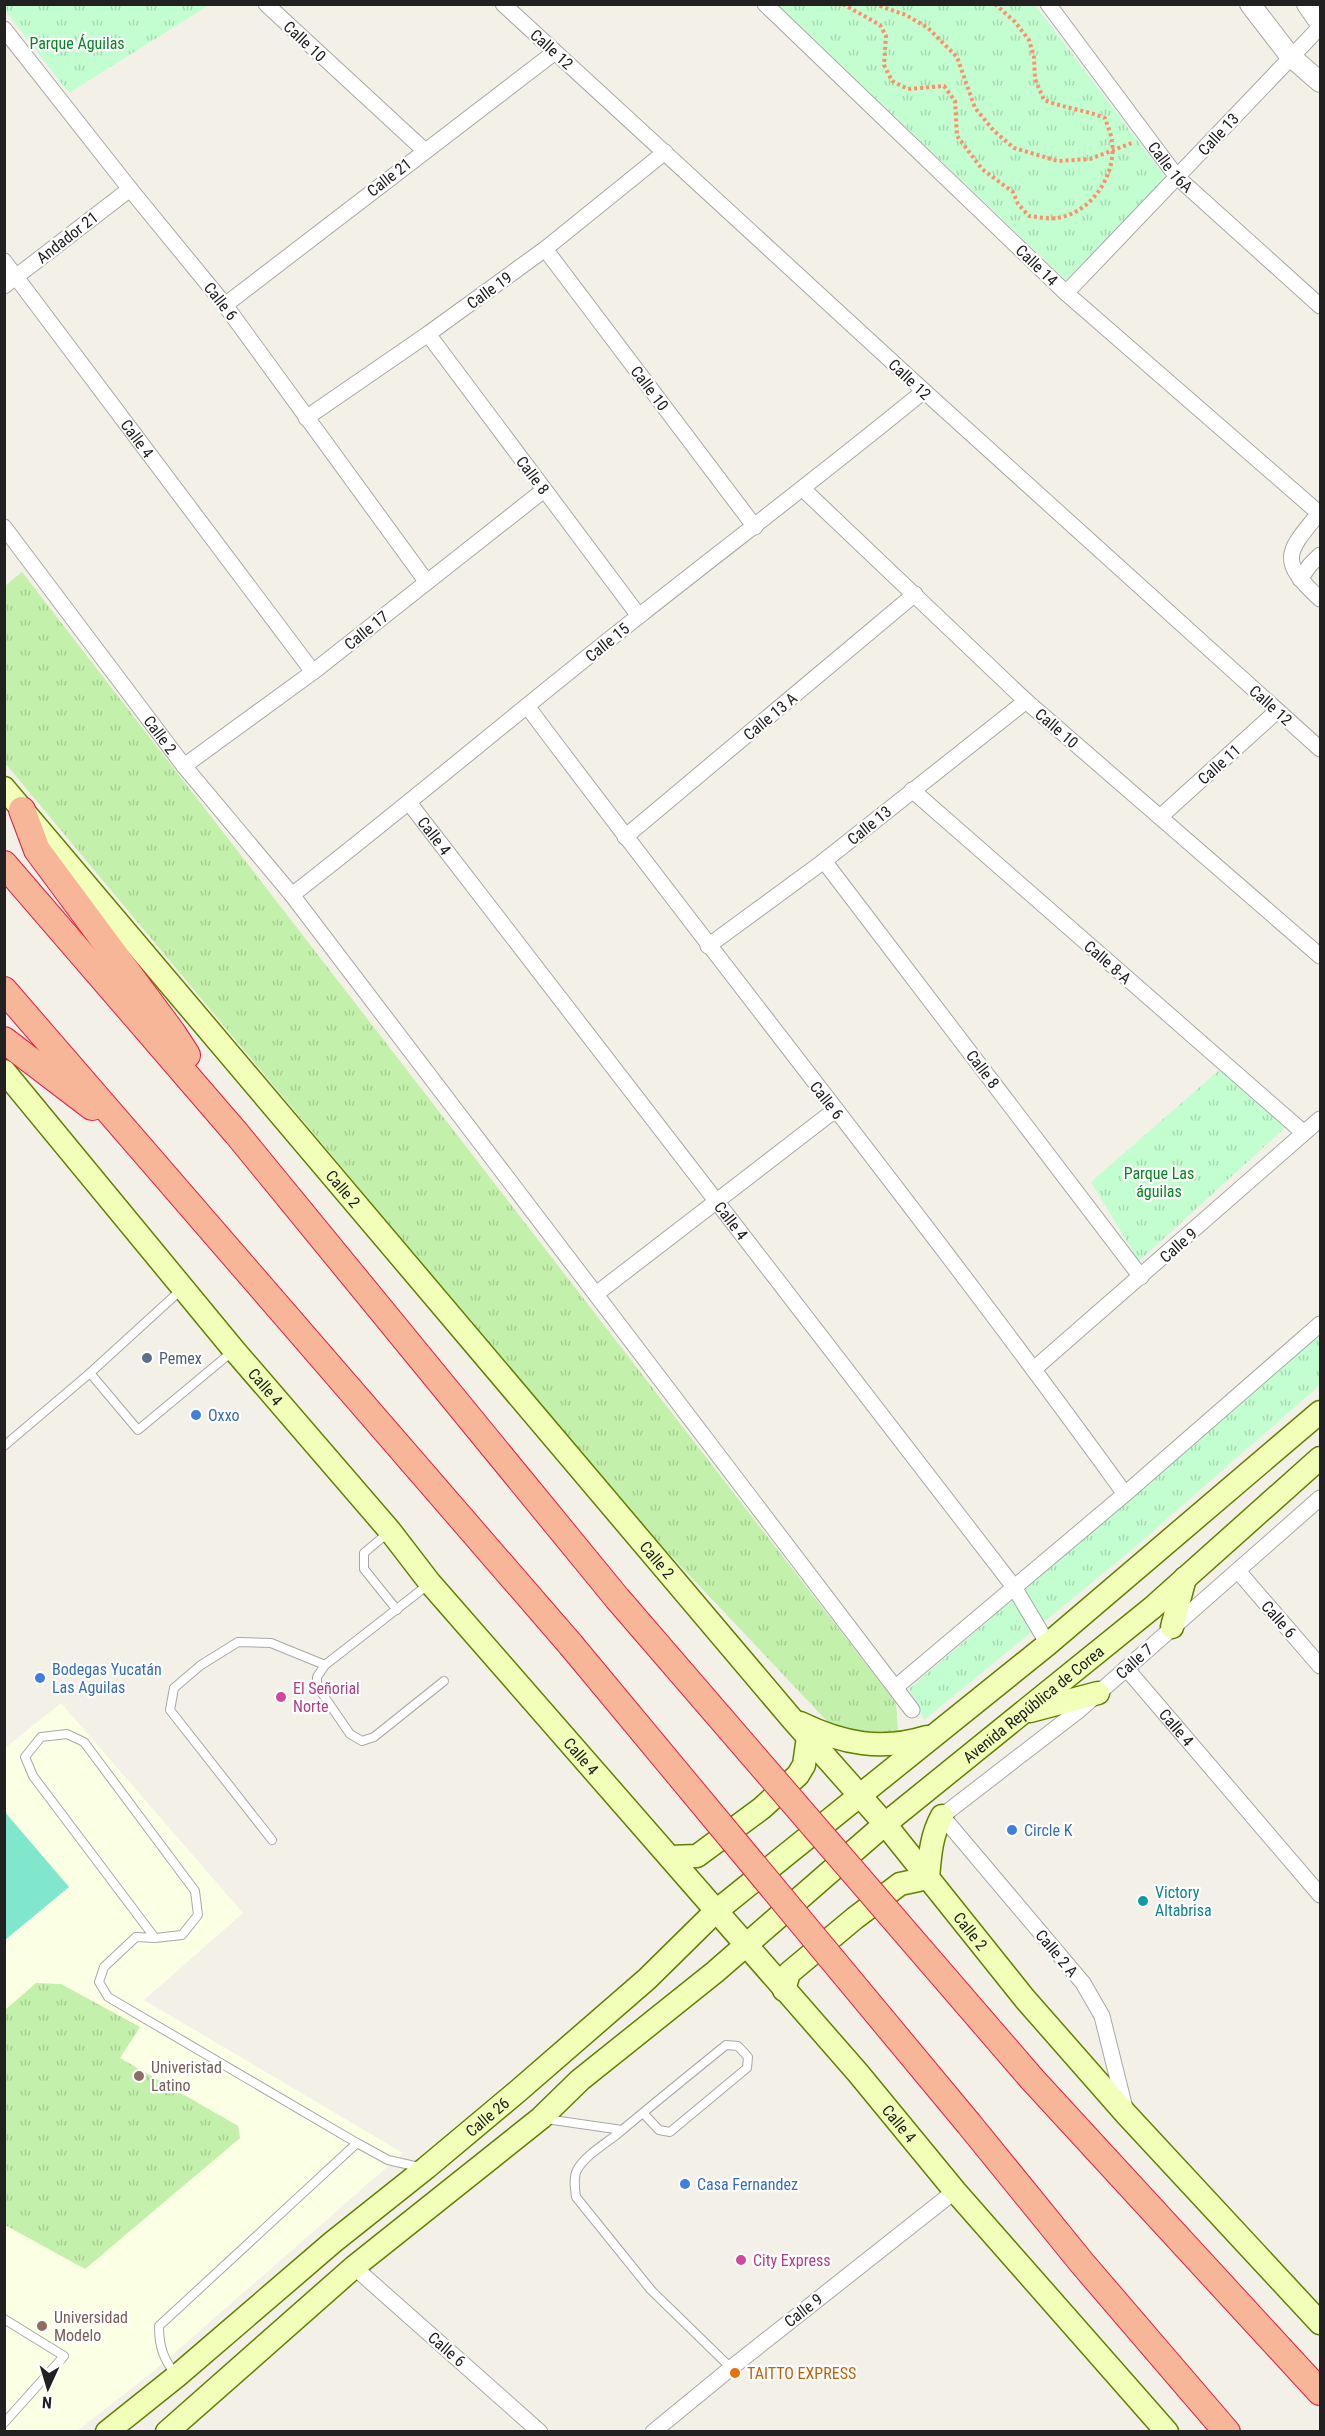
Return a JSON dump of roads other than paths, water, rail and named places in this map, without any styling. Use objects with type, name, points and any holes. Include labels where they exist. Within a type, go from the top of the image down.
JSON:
[{"type":"highway","points":[[22,810],[37,850],[172,1032],[237,1134]]},
{"type":"highway","points":[[4,864],[237,1134],[617,1598],[1032,2079],[1320,2392]]},
{"type":"highway","points":[[4,990],[571,1645],[1082,2263],[1227,2432]]},
{"type":"highway","points":[[4,1040],[139,1144]]},
{"type":"main road","name":"Calle 2","points":[[4,788],[792,1719],[885,1824],[1025,1999],[1126,2114],[1320,2323]]},
{"type":"main road","name":"Calle 4","points":[[4,1071],[234,1350],[390,1531],[430,1583],[858,2073],[955,2191],[1167,2432]]},
{"type":"main road","points":[[860,1795],[1048,1644],[1320,1412]]},
{"type":"main road","name":"Avenida República de Corea","points":[[744,1945],[885,1824],[1185,1578],[1320,1458]]},
{"type":"main road","points":[[1172,1627],[1185,1578]]},
{"type":"main road","points":[[1023,1713],[1098,1693]]},
{"type":"main road","points":[[792,1719],[827,1736],[851,1743],[904,1744],[938,1734]]},
{"type":"main road","points":[[670,1857],[697,1856],[762,1808],[798,1775],[804,1765],[808,1737]]},
{"type":"main road","name":"Calle 26","points":[[107,2432],[177,2376],[333,2242],[426,2168],[647,1979],[715,1912],[860,1795]]},
{"type":"main road","points":[[784,1990],[789,1973],[848,1924],[900,1884],[928,1878],[931,1845],[935,1829],[942,1816]]},
{"type":"main road","name":"Calle 26","points":[[167,2432],[354,2267],[541,2118],[580,2080],[715,1972],[744,1945]]},
{"type":"street","name":"Calle 10","points":[[266,4],[424,150]]},
{"type":"street","name":"Calle 12","points":[[503,4],[924,391],[1320,749]]},
{"type":"street","name":"Calle 14","points":[[765,4],[1066,294],[1320,513],[1294,546],[1292,557],[1294,570],[1300,579]]},
{"type":"street","name":"Calle 16A","points":[[1048,4],[1177,177],[1320,306]]},
{"type":"street","points":[[1250,4],[1290,56],[1320,82]]},
{"type":"street","points":[[1307,4],[1320,25]]},
{"type":"street","name":"Calle 13","points":[[1066,294],[1320,25]]},
{"type":"street","name":"Calle 6","points":[[4,29],[225,305],[426,581]]},
{"type":"street","name":"Calle 21","points":[[225,305],[424,150],[555,52]]},
{"type":"street","name":"Calle 19","points":[[306,418],[428,334],[545,249],[665,152]]},
{"type":"street","name":"Andador 21","points":[[10,281],[130,189]]},
{"type":"street","name":"Calle 10","points":[[545,249],[755,527]]},
{"type":"street","name":"Calle 4","points":[[4,261],[10,281],[312,672]]},
{"type":"street","name":"Calle 8","points":[[428,334],[639,616]]},
{"type":"street","name":"Calle 15","points":[[292,895],[410,804],[639,616],[755,527],[924,391]]},
{"type":"street","name":"Calle 10","points":[[803,489],[1026,701],[1320,956]]},
{"type":"street","name":"Calle 17","points":[[184,766],[312,672],[544,490]]},
{"type":"street","name":"Calle 2","points":[[4,527],[184,766],[292,895],[912,1710]]},
{"type":"street","points":[[1320,555],[1300,579],[1320,599]]},
{"type":"street","name":"Calle 13 A","points":[[625,837],[915,594]]},
{"type":"street","name":"Calle 13","points":[[708,946],[825,861],[1026,701]]},
{"type":"street","name":"Calle 6","points":[[527,706],[708,946],[1034,1369],[1125,1494]]},
{"type":"street","name":"Calle 11","points":[[1160,817],[1277,711]]},
{"type":"street","name":"Calle 8-A","points":[[912,790],[1304,1133]]},
{"type":"street","name":"Calle 4","points":[[410,804],[1014,1587],[1048,1644]]},
{"type":"street","name":"Calle 8","points":[[825,861],[1141,1277]]},
{"type":"street","points":[[597,1294],[715,1200],[835,1110]]},
{"type":"street","name":"Calle 9","points":[[1034,1369],[1320,1119]]},
{"type":"street","points":[[896,1687],[1125,1494],[1320,1324]]},
{"type":"street","name":"Calle 7","points":[[942,1816],[993,1779],[1098,1693],[1320,1498]]},
{"type":"street","name":"Calle 6","points":[[1238,1571],[1320,1666]]},
{"type":"street","name":"Calle 4","points":[[1126,1668],[1320,1895]]},
{"type":"street","name":"Calle 2 A","points":[[942,1816],[1083,1983],[1102,2016],[1126,2114]]},
{"type":"street","name":"Calle 9","points":[[653,2432],[730,2368],[955,2191]]},
{"type":"street","name":"Calle 6","points":[[354,2267],[540,2432]]},
{"type":"lane","points":[[4,1446],[90,1373],[183,1288]]},
{"type":"lane","points":[[90,1373],[138,1430],[234,1350]]},
{"type":"lane","points":[[390,1531],[364,1553],[364,1569],[397,1610]]},
{"type":"lane","points":[[430,1583],[325,1665],[317,1677],[317,1686],[350,1734],[362,1741],[374,1737],[444,1681]]},
{"type":"lane","points":[[272,1840],[170,1710],[174,1688],[201,1665],[238,1642],[271,1643],[325,1665]]},
{"type":"lane","points":[[155,1938],[33,1776],[25,1756],[41,1737],[67,1734],[84,1742],[195,1891],[198,1915],[182,1935],[155,1938],[136,1937],[104,1967],[99,1982],[108,1997],[388,2160],[426,2168]]},
{"type":"lane","points":[[643,2113],[659,2130],[670,2132],[747,2068],[748,2057],[738,2046],[726,2045],[584,2161],[576,2171],[574,2183],[576,2197],[651,2290],[730,2368]]},
{"type":"lane","points":[[541,2118],[622,2130]]},
{"type":"lane","points":[[177,2376],[164,2360],[159,2341],[159,2326],[357,2143]]},
{"type":"lane","points":[[4,2319],[64,2356],[4,2423]]},
{"type":"place","name":"Pemex","points":[[147,1358]]},
{"type":"place","name":"Oxxo","points":[[196,1415]]},
{"type":"place","name":"Bodegas Yucatán Las Aguilas","points":[[40,1678]]},
{"type":"place","name":"El Señorial Norte","points":[[281,1697]]},
{"type":"place","name":"Circle K","points":[[1012,1830]]},
{"type":"place","name":"Victory Altabrisa","points":[[1143,1901]]},
{"type":"place","name":"Univeristad Latino","points":[[139,2076]]},
{"type":"place","name":"Casa Fernandez","points":[[685,2184]]},
{"type":"place","name":"City Express","points":[[741,2260]]},
{"type":"place","name":"Universidad Modelo","points":[[42,2326]]},
{"type":"place","name":"TAITTO EXPRESS","points":[[735,2373]]},
{"type":"park label","name":"Parque Águilas","points":[[77,43]]},
{"type":"park label","name":"Parque Las águilas","points":[[1159,1182]]}]
